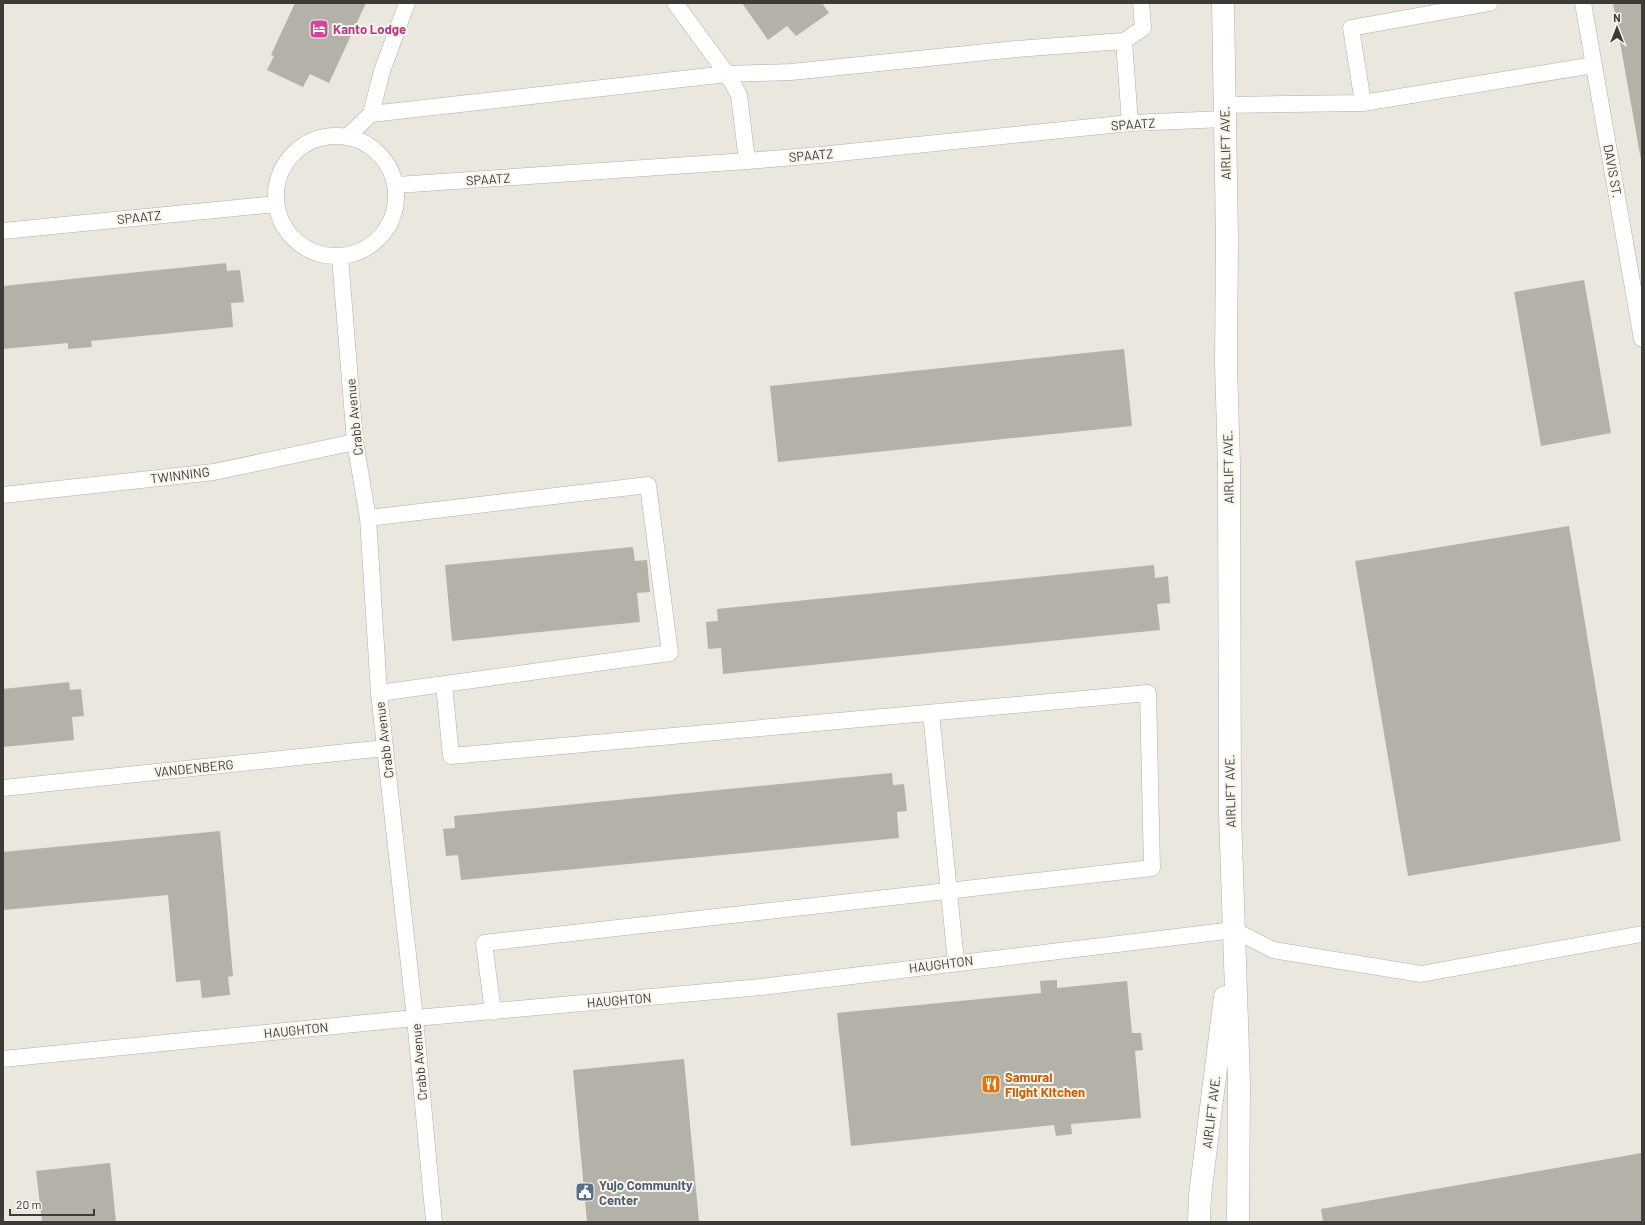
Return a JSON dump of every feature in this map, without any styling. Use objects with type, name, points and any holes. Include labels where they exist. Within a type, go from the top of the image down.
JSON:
[{"type":"street","name":"AIRLIFT AVE.","points":[[1223,3],[1227,238],[1226,364],[1229,464],[1230,812],[1239,1082],[1238,1222]]},
{"type":"street","name":"AIRLIFT AVE.","points":[[1199,1222],[1201,1187],[1234,930]]},
{"type":"lane","points":[[347,137],[371,114],[382,71],[407,3]]},
{"type":"lane","points":[[675,3],[727,74],[739,95],[747,161]]},
{"type":"lane","points":[[371,114],[727,74],[790,72],[1008,50],[1124,42],[1143,28],[1140,3]]},
{"type":"lane","points":[[1363,103],[1351,28],[1490,3]]},
{"type":"lane","name":"DAVIS ST.","points":[[1583,3],[1642,339]]},
{"type":"lane","points":[[1124,42],[1130,123]]},
{"type":"lane","name":"SPAATZ","points":[[397,185],[820,155],[1224,112],[1363,103],[1594,65]]},
{"type":"lane","points":[[328,136],[347,137],[366,143],[382,156],[393,173],[397,185],[396,212],[388,229],[375,244],[359,253],[340,257],[322,256],[305,249],[291,237],[281,221],[276,204],[276,185],[283,167],[294,152],[310,141],[328,136]]},
{"type":"lane","name":"SPAATZ","points":[[3,231],[276,204]]},
{"type":"lane","name":"Crabb Avenue","points":[[340,257],[356,442],[368,518],[379,693],[415,1018],[434,1222]]},
{"type":"lane","name":"TWINNING","points":[[3,495],[214,472],[356,442]]},
{"type":"lane","points":[[368,518],[648,485],[670,653],[379,693]]},
{"type":"lane","points":[[444,684],[451,756],[1148,693],[1152,868],[484,943],[492,1012]]},
{"type":"lane","points":[[931,713],[956,962]]},
{"type":"lane","name":"VANDENBERG","points":[[3,788],[385,748]]},
{"type":"lane","points":[[1234,930],[1273,950],[1421,974],[1642,934]]},
{"type":"lane","name":"HAUGHTON","points":[[3,1058],[415,1018],[761,987],[956,962],[1234,930]]},
{"type":"building","name":"Kanto Lodge","points":[[295,3],[366,3],[329,83],[310,74],[303,87],[267,70],[274,56],[271,55]]},
{"type":"building","points":[[742,3],[822,3],[829,13],[796,36],[787,26],[768,40]]},
{"type":"building","points":[[1613,3],[1642,3],[1642,160],[1641,160]]},
{"type":"building","points":[[226,263],[227,271],[240,270],[244,302],[231,303],[233,327],[91,341],[92,347],[68,349],[68,343],[3,349],[3,286]]},
{"type":"building","points":[[1584,280],[1611,433],[1541,446],[1514,292]]},
{"type":"building","points":[[1124,349],[1132,426],[778,462],[770,386]]},
{"type":"building","points":[[1569,526],[1621,841],[1408,876],[1355,561]]},
{"type":"building","points":[[633,547],[635,561],[647,560],[650,592],[637,593],[640,622],[452,641],[445,565]]},
{"type":"building","points":[[1154,565],[1155,578],[1168,576],[1170,603],[1157,604],[1160,630],[723,674],[721,648],[708,649],[706,622],[718,621],[717,609]]},
{"type":"building","points":[[69,682],[70,690],[81,689],[84,716],[72,717],[74,740],[3,747],[3,689]]},
{"type":"building","points":[[892,773],[893,785],[904,784],[907,811],[897,812],[899,838],[461,880],[458,855],[446,856],[443,829],[455,828],[454,816]]},
{"type":"building","points":[[220,831],[233,976],[228,977],[230,995],[202,998],[200,980],[176,982],[168,895],[3,910],[3,852]]},
{"type":"building","name":"Samurai Flight Kitchen","points":[[1057,980],[1057,988],[1127,981],[1132,1033],[1141,1033],[1143,1050],[1135,1051],[1141,1118],[1071,1124],[1072,1134],[1056,1136],[1054,1125],[851,1146],[837,1013],[1041,993],[1040,981]]},
{"type":"building","points":[[684,1059],[699,1222],[587,1222],[573,1070]]},
{"type":"building","points":[[1642,1153],[1642,1222],[1323,1222],[1321,1209]]},
{"type":"building","points":[[110,1163],[116,1222],[42,1222],[36,1171]]},
{"type":"place","name":"Kanto Lodge","points":[[319,29]]},
{"type":"place","name":"Samurai Flight Kitchen","points":[[991,1084]]},
{"type":"place","name":"Yujo Community Center","points":[[585,1192]]}]
